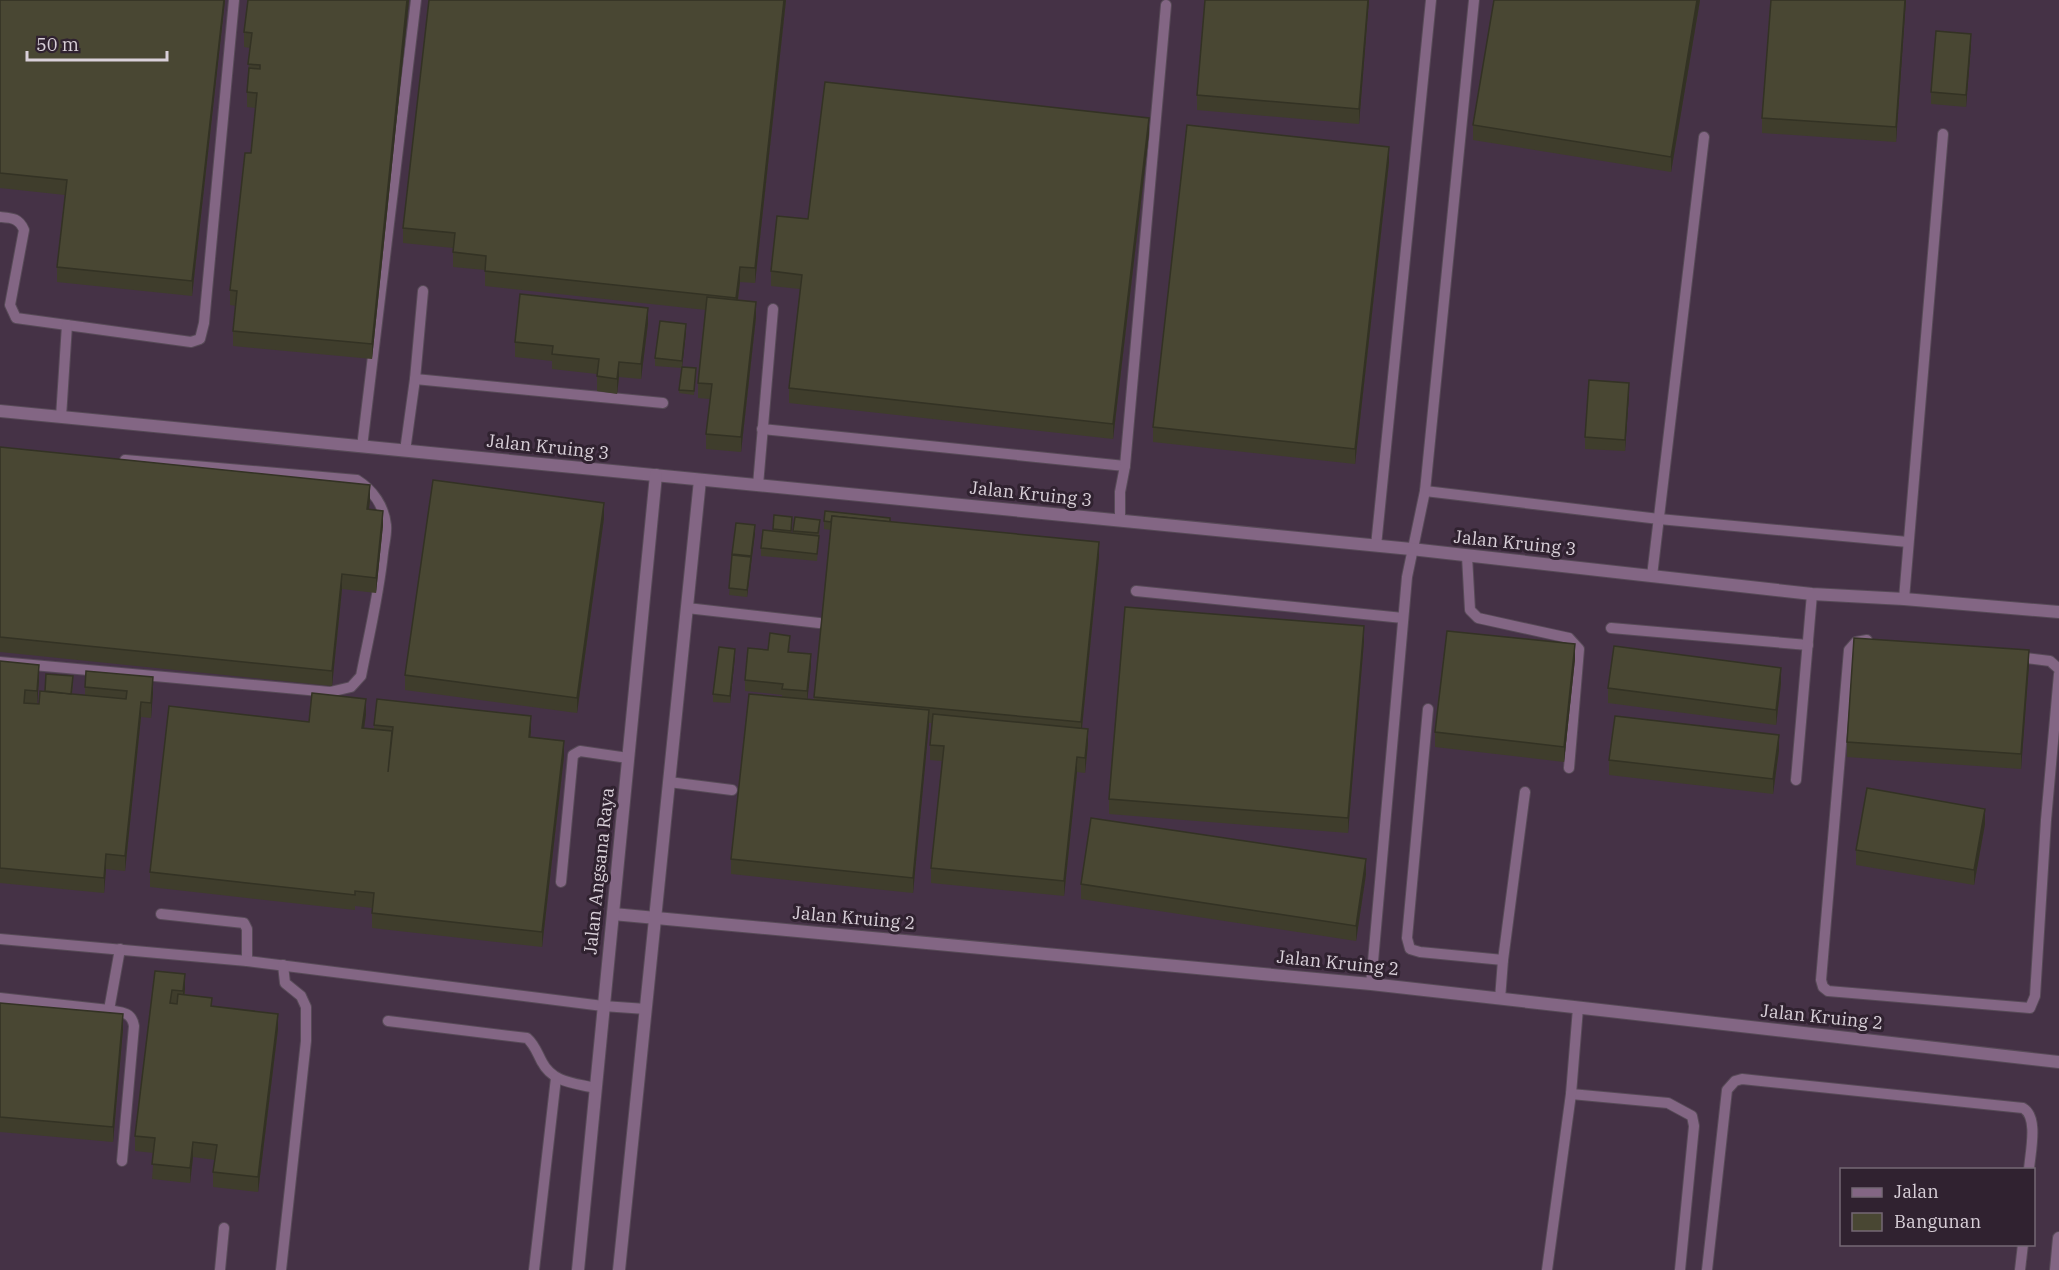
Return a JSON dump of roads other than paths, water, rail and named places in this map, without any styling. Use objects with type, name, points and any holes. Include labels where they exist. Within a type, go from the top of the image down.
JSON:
[{"type":"street","name":"Jalan Kruing 3","points":[[0,411],[1412,549],[1812,594],[2059,612]]},
{"type":"street","name":"Jalan Angsana Raya","points":[[578,1270],[656,475]]},
{"type":"street","points":[[620,1270],[700,480]]},
{"type":"street","name":"Jalan Kruing 2","points":[[613,914],[1371,984],[2059,1062]]},
{"type":"street","points":[[2056,1270],[2059,1238]]},
{"type":"lane","points":[[0,217],[14,218],[21,223],[24,230],[10,305],[16,318],[191,342],[202,337],[234,0]]},
{"type":"lane","points":[[362,447],[416,0]]},
{"type":"lane","points":[[1376,546],[1431,0]]},
{"type":"lane","points":[[1371,984],[1402,618],[1412,549],[1425,491],[1474,0]]},
{"type":"lane","points":[[1120,521],[1120,492],[1125,466],[1166,5]]},
{"type":"lane","points":[[1904,599],[1943,134]]},
{"type":"lane","points":[[1652,576],[1704,137]]},
{"type":"lane","points":[[405,451],[415,379],[423,291]]},
{"type":"lane","points":[[758,485],[773,309]]},
{"type":"lane","points":[[60,417],[67,325]]},
{"type":"lane","points":[[415,379],[663,403]]},
{"type":"lane","points":[[762,429],[1125,466]]},
{"type":"lane","points":[[0,662],[330,692],[351,687],[361,676],[382,571],[386,525],[374,494],[367,486],[357,480],[119,459]]},
{"type":"lane","points":[[1425,491],[1659,519],[1908,542]]},
{"type":"lane","points":[[1467,555],[1472,613],[1478,618],[1569,638],[1579,649],[1569,768]]},
{"type":"lane","points":[[1136,591],[1402,618]]},
{"type":"lane","points":[[1796,780],[1812,594]]},
{"type":"lane","points":[[687,608],[819,623]]},
{"type":"lane","points":[[1611,628],[1808,645]]},
{"type":"lane","points":[[1878,641],[1856,642],[1849,650],[1822,968],[1823,987],[1828,991],[2030,1008],[2035,996],[2046,820],[2059,674]]},
{"type":"lane","points":[[2005,656],[2050,661],[2059,669]]},
{"type":"lane","points":[[1428,709],[1407,938],[1410,949],[1420,952],[1503,960]]},
{"type":"lane","points":[[561,882],[573,755],[580,750],[628,758]]},
{"type":"lane","points":[[669,782],[732,790]]},
{"type":"lane","points":[[1500,999],[1525,792]]},
{"type":"lane","points":[[2046,820],[2059,822]]},
{"type":"lane","points":[[162,914],[244,923],[247,929],[247,961]]},
{"type":"lane","points":[[0,939],[247,961],[603,1006],[646,1009]]},
{"type":"lane","points":[[109,1010],[120,949]]},
{"type":"lane","points":[[281,1270],[306,1041],[306,1007],[301,996],[285,983],[283,965]]},
{"type":"lane","points":[[0,998],[109,1010],[129,1015],[133,1019],[122,1161]]},
{"type":"lane","points":[[1547,1270],[1571,1094],[1578,1008]]},
{"type":"lane","points":[[388,1021],[527,1038],[536,1047],[545,1068],[556,1078],[596,1088]]},
{"type":"lane","points":[[534,1270],[556,1078]]},
{"type":"lane","points":[[1707,1270],[1727,1090],[1742,1079],[2023,1108],[2030,1114],[2032,1123],[2029,1168]]},
{"type":"lane","points":[[1571,1094],[1668,1103],[1692,1116],[1694,1126],[1680,1270]]},
{"type":"lane","points":[[220,1270],[224,1228]]},
{"type":"lane","points":[[2020,1270],[2023,1246]]}]
